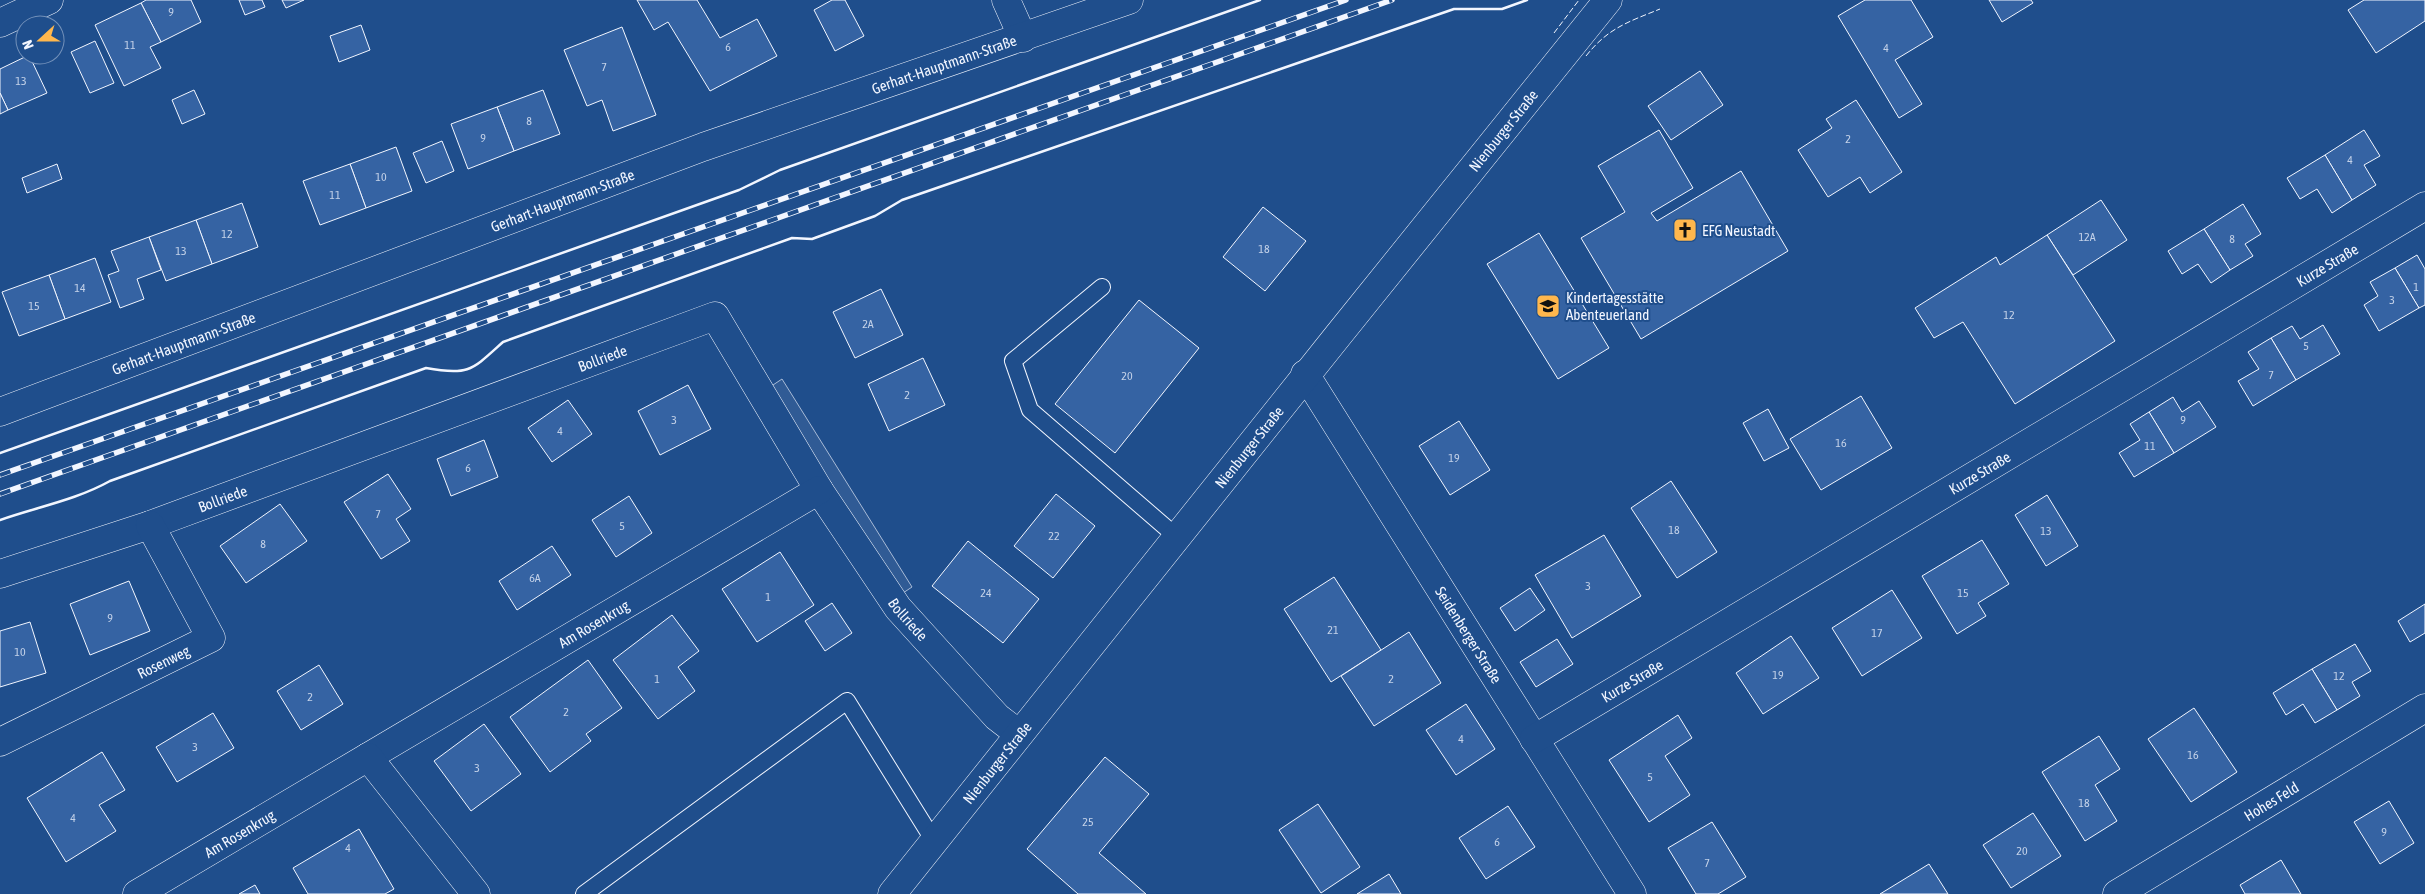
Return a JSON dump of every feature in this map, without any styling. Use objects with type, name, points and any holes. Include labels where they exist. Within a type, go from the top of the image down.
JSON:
[{"type":"street","points":[[0,23],[49,0]]},
{"type":"street","points":[[1006,0],[1023,38]]},
{"type":"street","name":"Gerhart-Hauptmann-Straße","points":[[0,412],[703,147],[1129,0]]},
{"type":"street","name":"Nienburger Straße","points":[[892,894],[1178,538],[1306,374],[1608,0]]},
{"type":"street","name":"Kurze Straße","points":[[1534,740],[2425,206]]},
{"type":"street","name":"Bollriede","points":[[0,574],[150,525],[715,316],[819,490],[898,608],[997,717],[1019,734]]},
{"type":"street","name":"Seidenberger Straße","points":[[1306,374],[1632,894]]},
{"type":"street","name":"Am Rosenkrug","points":[[137,894],[819,490]]},
{"type":"street","name":"Rosenweg","points":[[0,742],[211,638],[150,525]]},
{"type":"street","name":"Hohes Feld","points":[[2117,894],[2425,708]]},
{"type":"street","points":[[368,757],[476,894]]},
{"type":"lane","points":[[1102,287],[1013,361],[1030,410],[1178,538]]},
{"type":"lane","points":[[584,894],[847,702],[934,841]]},
{"type":"shaded area","points":[[782,379],[912,587],[900,595],[770,387]]},
{"type":"building","points":[[146,0],[191,0],[201,22],[161,42],[141,3]]},
{"type":"building","points":[[239,0],[262,0],[265,7],[245,15]]},
{"type":"building","points":[[282,0],[304,0],[286,8]]},
{"type":"building","points":[[637,0],[697,0],[720,38],[757,19],[777,56],[710,91],[668,22],[654,30]]},
{"type":"building","points":[[832,0],[845,0],[864,36],[835,51],[814,10]]},
{"type":"building","points":[[1865,0],[1911,0],[1933,37],[1895,60],[1922,104],[1899,118],[1838,16]]},
{"type":"building","points":[[1989,0],[2031,0],[2033,3],[2002,22]]},
{"type":"building","points":[[2364,0],[2425,0],[2425,21],[2376,53],[2348,10]]},
{"type":"building","points":[[141,3],[161,42],[150,47],[161,68],[124,86],[95,25]]},
{"type":"building","points":[[361,25],[370,50],[339,62],[330,36]]},
{"type":"building","points":[[622,27],[656,115],[613,131],[602,100],[587,106],[564,50]]},
{"type":"building","points":[[95,41],[114,83],[90,93],[71,52]]},
{"type":"building","points":[[15,62],[15,65],[34,65],[47,93],[8,110],[0,93],[0,69]]},
{"type":"building","points":[[1700,71],[1723,105],[1671,140],[1648,106]]},
{"type":"building","points":[[194,90],[205,114],[182,124],[172,100]]},
{"type":"building","points":[[543,90],[560,134],[514,151],[497,107]]},
{"type":"building","points":[[0,93],[8,110],[0,114]]},
{"type":"building","points":[[1856,100],[1902,172],[1870,193],[1860,177],[1828,197],[1798,150],[1832,128],[1826,119]]},
{"type":"building","points":[[497,107],[514,151],[468,169],[451,124]]},
{"type":"building","name":"EFG Neustadt","points":[[1659,130],[1693,188],[1651,213],[1657,221],[1741,171],[1788,251],[1641,339],[1581,238],[1625,212],[1598,166]]},
{"type":"building","points":[[2364,130],[2380,156],[2364,165],[2376,185],[2352,200],[2325,155]]},
{"type":"building","points":[[442,141],[454,171],[426,183],[413,153]]},
{"type":"building","points":[[396,147],[412,191],[366,208],[350,164]]},
{"type":"building","points":[[2325,155],[2352,200],[2332,213],[2317,189],[2300,199],[2287,178]]},
{"type":"building","points":[[57,164],[62,179],[27,193],[22,178]]},
{"type":"building","points":[[350,164],[366,208],[320,225],[303,181]]},
{"type":"building","points":[[2101,200],[2127,240],[2073,275],[2047,235]]},
{"type":"building","points":[[242,203],[258,247],[212,264],[196,220]]},
{"type":"building","points":[[2243,204],[2261,234],[2245,244],[2253,256],[2230,270],[2204,229]]},
{"type":"building","points":[[1263,207],[1306,241],[1265,291],[1223,257]]},
{"type":"building","points":[[196,220],[212,264],[166,281],[149,237]]},
{"type":"building","points":[[2204,229],[2230,270],[2211,283],[2198,264],[2182,274],[2168,251]]},
{"type":"building","name":"Kindertagesstätte Abenteuerland","points":[[1539,233],[1609,348],[1558,379],[1487,264]]},
{"type":"building","points":[[2047,235],[2115,341],[2015,404],[1963,322],[1934,338],[1915,308],[1996,257],[2000,265]]},
{"type":"building","points":[[149,237],[161,270],[137,279],[144,299],[120,308],[108,275],[119,271],[111,251]]},
{"type":"building","points":[[2417,255],[2425,269],[2425,305],[2419,308],[2395,268]]},
{"type":"building","points":[[95,258],[111,302],[65,319],[49,275]]},
{"type":"building","points":[[2395,268],[2419,308],[2379,331],[2364,305],[2378,296],[2370,282]]},
{"type":"building","points":[[49,275],[65,319],[19,336],[2,292]]},
{"type":"building","points":[[881,289],[903,335],[855,358],[833,312]]},
{"type":"building","points":[[1139,300],[1199,348],[1115,453],[1055,404]]},
{"type":"building","points":[[2323,325],[2340,354],[2296,380],[2271,338],[2292,326],[2300,339]]},
{"type":"building","points":[[2271,338],[2296,380],[2253,406],[2238,381],[2259,369],[2248,352]]},
{"type":"building","points":[[923,358],[945,405],[889,431],[868,384]]},
{"type":"building","points":[[688,385],[711,429],[660,455],[638,411]]},
{"type":"building","points":[[1861,396],[1892,448],[1821,490],[1790,439]]},
{"type":"building","points":[[2173,397],[2182,412],[2199,401],[2216,427],[2174,453],[2149,412]]},
{"type":"building","points":[[568,400],[592,434],[552,462],[528,428]]},
{"type":"building","points":[[1768,409],[1789,448],[1764,461],[1743,423]]},
{"type":"building","points":[[2149,412],[2174,453],[2134,477],[2119,453],[2140,440],[2130,424]]},
{"type":"building","points":[[1459,421],[1490,470],[1450,495],[1419,446]]},
{"type":"building","points":[[484,440],[498,477],[451,496],[437,459]]},
{"type":"building","points":[[388,474],[411,509],[396,519],[410,541],[381,559],[344,502]]},
{"type":"building","points":[[1671,481],[1717,552],[1677,578],[1631,508]]},
{"type":"building","points":[[1056,494],[1095,526],[1053,578],[1014,546]]},
{"type":"building","points":[[2047,495],[2078,546],[2046,566],[2015,515]]},
{"type":"building","points":[[629,496],[652,533],[616,557],[592,520]]},
{"type":"building","points":[[280,504],[307,541],[246,583],[220,546]]},
{"type":"building","points":[[1604,535],[1641,596],[1572,638],[1535,575]]},
{"type":"building","points":[[1982,540],[2009,584],[1978,603],[1986,616],[1957,634],[1922,576]]},
{"type":"building","points":[[968,541],[1039,599],[1003,643],[932,586]]},
{"type":"building","points":[[552,546],[571,575],[517,610],[499,581]]},
{"type":"building","points":[[780,552],[814,605],[757,642],[722,589]]},
{"type":"building","points":[[1334,577],[1381,650],[1331,682],[1284,609]]},
{"type":"building","points":[[129,581],[150,631],[90,655],[70,604]]},
{"type":"building","points":[[1530,588],[1545,610],[1515,631],[1500,608]]},
{"type":"building","points":[[1892,590],[1922,638],[1862,676],[1832,628]]},
{"type":"building","points":[[832,603],[852,633],[825,651],[805,621]]},
{"type":"building","points":[[2425,604],[2425,633],[2410,642],[2398,621]]},
{"type":"building","points":[[672,615],[699,651],[678,667],[695,691],[658,719],[613,660]]},
{"type":"building","points":[[30,622],[46,673],[0,687],[0,631]]},
{"type":"building","points":[[1409,632],[1441,683],[1374,726],[1341,676]]},
{"type":"building","points":[[1791,636],[1819,678],[1763,714],[1736,673]]},
{"type":"building","points":[[1557,639],[1573,664],[1536,687],[1520,662]]},
{"type":"building","points":[[2355,644],[2371,671],[2352,682],[2360,696],[2337,710],[2312,669]]},
{"type":"building","points":[[588,660],[622,708],[586,734],[591,741],[550,772],[510,717]]},
{"type":"building","points":[[319,665],[343,704],[301,730],[277,691]]},
{"type":"building","points":[[2312,669],[2337,710],[2315,723],[2303,704],[2286,715],[2273,693]]},
{"type":"building","points":[[1466,704],[1495,749],[1456,775],[1426,730]]},
{"type":"building","points":[[2194,708],[2237,772],[2191,802],[2148,739]]},
{"type":"building","points":[[213,713],[234,748],[177,782],[156,747]]},
{"type":"building","points":[[1678,715],[1692,738],[1665,756],[1690,795],[1649,822],[1609,760]]},
{"type":"building","points":[[484,724],[521,774],[471,811],[434,761]]},
{"type":"building","points":[[2099,736],[2120,769],[2095,785],[2117,821],[2085,841],[2042,772]]},
{"type":"building","points":[[102,752],[125,790],[99,805],[116,831],[66,862],[27,798]]},
{"type":"building","points":[[1105,757],[1149,794],[1099,853],[1146,894],[1078,894],[1027,849]]},
{"type":"building","points":[[2389,801],[2414,843],[2380,864],[2354,822]]},
{"type":"building","points":[[1318,804],[1360,867],[1321,893],[1279,830]]},
{"type":"building","points":[[1508,806],[1535,847],[1486,879],[1459,838]]},
{"type":"building","points":[[2033,813],[2061,856],[2011,888],[1983,845]]},
{"type":"building","points":[[1712,822],[1746,877],[1718,894],[1696,894],[1668,848]]},
{"type":"building","points":[[359,829],[394,889],[385,894],[308,894],[293,868]]},
{"type":"building","points":[[2281,860],[2301,894],[2245,894],[2240,885]]},
{"type":"building","points":[[1929,864],[1948,894],[1880,894]]},
{"type":"building","points":[[1389,874],[1401,894],[1357,894]]},
{"type":"building","points":[[255,885],[260,894],[239,894]]},
{"type":"railway","points":[[0,475],[1346,0]]},
{"type":"railway","points":[[0,494],[1392,0]]},
{"type":"fence","points":[[1554,33],[1579,0]]},
{"type":"fence","points":[[1586,56],[1594,46],[1611,32],[1628,22],[1660,9]]},
{"type":"wall","points":[[0,453],[739,190],[780,170],[1260,0]]},
{"type":"wall","points":[[0,520],[70,498],[110,481],[426,368],[461,371],[476,365],[503,342],[792,238],[812,239],[875,216],[902,200],[1454,9],[1502,9],[1527,0]]},
{"type":"place","name":"EFG Neustadt","points":[[1685,230]]},
{"type":"place","name":"Kindertagesstätte Abenteuerland","points":[[1548,306]]}]
